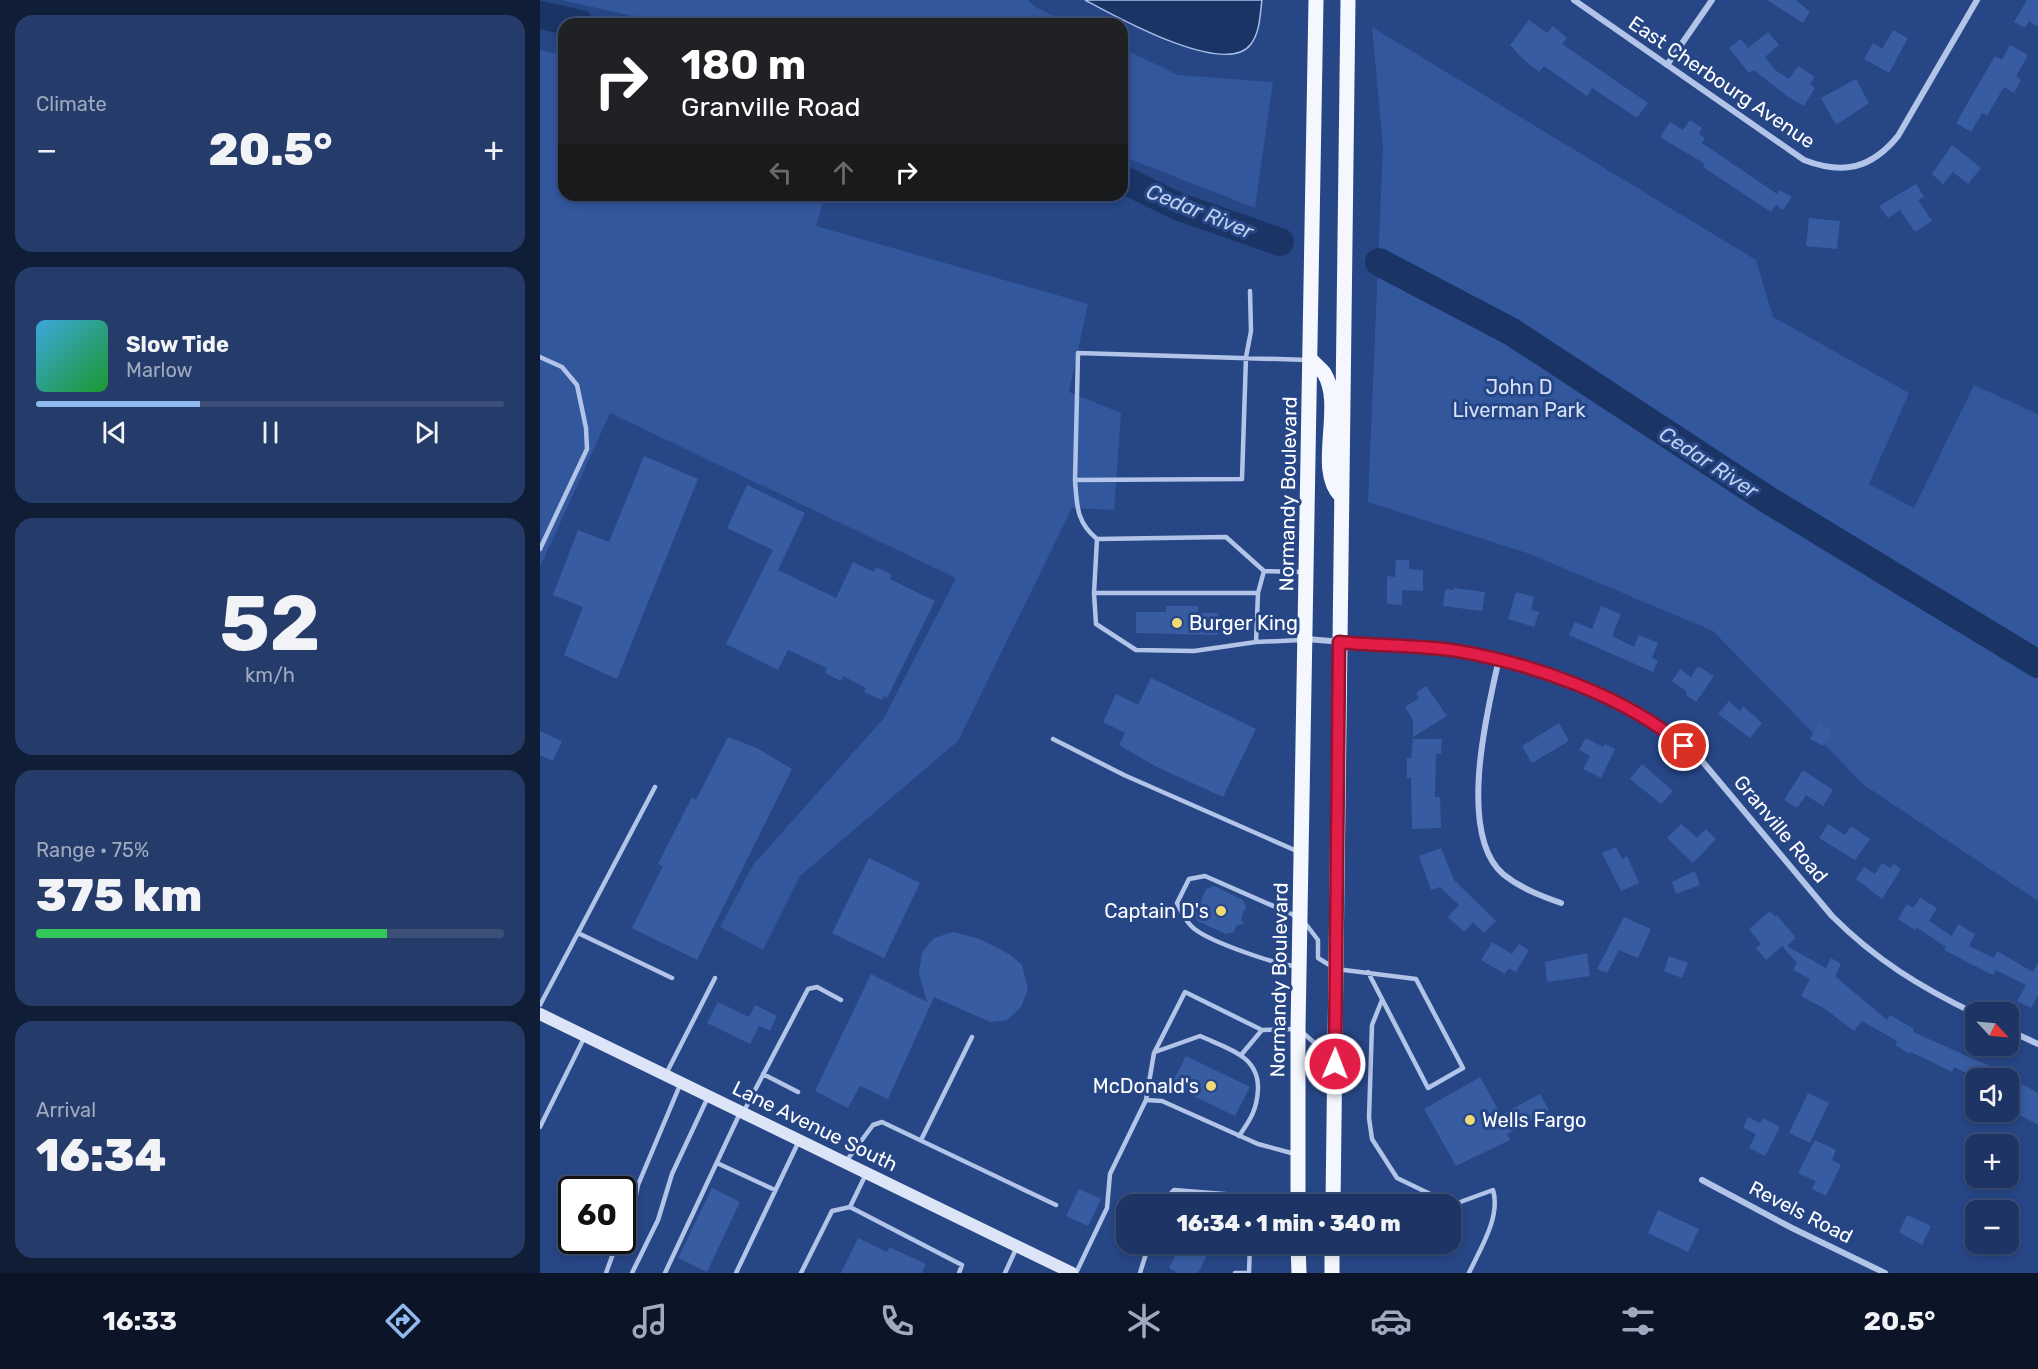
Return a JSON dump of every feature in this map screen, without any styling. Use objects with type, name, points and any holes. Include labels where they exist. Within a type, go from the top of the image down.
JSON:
[{"type":"main road","name":"Normandy Boulevard","points":[[1298,1194],[1298,1029],[1316,0]]},
{"type":"main road","points":[[1333,1194],[1348,0]]},
{"type":"main road","points":[[1311,360],[1324,374],[1328,383],[1331,483],[1341,496]]},
{"type":"main road","name":"Lane Avenue South","points":[[540,1014],[1017,1246],[1049,1268],[1074,1273]]},
{"type":"main road","points":[[1298,1254],[1299,1273]]},
{"type":"main road","points":[[1333,1254],[1335,1272]]},
{"type":"street","name":"East Cherbourg Avenue","points":[[1574,0],[1804,160],[1824,168],[1843,169],[1860,165],[1886,151],[1898,136],[1977,0]]},
{"type":"street","points":[[1667,66],[1712,0]]},
{"type":"street","name":"Granville Road","points":[[1306,639],[1455,651],[1499,659],[1573,684],[1626,707],[1666,731],[1702,761],[1832,916],[1854,937],[1891,968],[1965,1008]]},
{"type":"street","points":[[1499,659],[1481,737],[1479,827],[1489,855],[1502,873],[1530,891],[1561,903]]},
{"type":"street","points":[[2019,1035],[2038,1044]]},
{"type":"street","name":"Revels Road","points":[[1702,1180],[1885,1273]]},
{"type":"lane","points":[[1075,480],[1242,478],[1246,357],[1251,331],[1250,291]]},
{"type":"lane","points":[[1307,573],[1264,571],[1226,537],[1097,538],[1084,528],[1078,506],[1075,480],[1078,353],[1311,360]]},
{"type":"lane","points":[[540,357],[562,368],[576,385],[586,428],[587,449],[540,549]]},
{"type":"lane","points":[[1097,538],[1094,593],[1096,624],[1136,650],[1194,651],[1256,642],[1306,639]]},
{"type":"lane","points":[[1256,642],[1258,593],[1264,571]]},
{"type":"lane","points":[[1094,593],[1258,593]]},
{"type":"lane","points":[[1053,740],[1124,775],[1302,853]]},
{"type":"lane","points":[[540,1005],[655,787]]},
{"type":"lane","points":[[1300,966],[1286,966],[1266,961],[1196,931],[1183,916],[1177,903],[1189,879],[1205,876],[1300,918],[1318,940],[1318,958],[1336,969],[1368,972],[1416,979],[1463,1068],[1428,1088],[1368,972]]},
{"type":"lane","points":[[578,933],[672,978]]},
{"type":"lane","points":[[666,1075],[715,978]]},
{"type":"lane","points":[[665,1273],[742,1112],[808,989],[817,987],[841,1000]]},
{"type":"lane","points":[[1074,1273],[1107,1208],[1110,1174],[1146,1100],[1154,1053],[1185,992],[1262,1030],[1298,1029],[1317,1045],[1317,1059],[1335,1086]]},
{"type":"lane","points":[[1382,1000],[1371,1025],[1369,1118],[1372,1139],[1397,1178],[1430,1194]]},
{"type":"lane","points":[[1241,1055],[1262,1030]]},
{"type":"lane","points":[[540,1127],[585,1036]]},
{"type":"lane","points":[[921,1140],[972,1036]]},
{"type":"lane","points":[[1154,1053],[1200,1036],[1241,1055],[1256,1070],[1258,1082],[1257,1107],[1239,1136]]},
{"type":"lane","points":[[763,1074],[798,1092]]},
{"type":"lane","points":[[636,1195],[681,1082]]},
{"type":"lane","points":[[632,1273],[658,1220],[672,1174],[708,1096]]},
{"type":"lane","points":[[1146,1100],[1162,1101],[1258,1144],[1298,1154]]},
{"type":"lane","points":[[845,1162],[873,1125],[882,1122],[1056,1205]]},
{"type":"lane","points":[[736,1273],[800,1140]]},
{"type":"lane","points":[[717,1163],[775,1191]]},
{"type":"lane","points":[[850,1207],[867,1173]]},
{"type":"lane","points":[[1170,1194],[1174,1190],[1224,1194]]},
{"type":"lane","points":[[1461,1202],[1493,1190],[1496,1201],[1487,1234],[1469,1273]]},
{"type":"lane","points":[[801,1273],[832,1211],[850,1207],[962,1265],[959,1273]]},
{"type":"lane","points":[[1005,1273],[1017,1246]]},
{"type":"lane","points":[[606,1273],[613,1254]]},
{"type":"lane","points":[[1140,1273],[1146,1254]]},
{"type":"lane","points":[[1235,1273],[1248,1273],[1249,1254]]},
{"type":"green space","points":[[561,0],[1028,0],[1035,7],[1058,18],[641,18]]},
{"type":"green space","name":"John D Liverman Park","points":[[1372,27],[1756,260],[1773,317],[1909,393],[1869,484],[1914,508],[1974,385],[2038,414],[2038,901],[1864,785],[1713,631],[1530,554],[1368,502],[1383,147]]},
{"type":"green space","points":[[540,50],[558,54],[558,201],[823,201],[816,226],[1088,304],[1069,392],[1121,413],[1114,510],[1072,508],[958,741],[800,876],[763,950],[720,927],[753,865],[884,718],[956,578],[610,413],[540,567]]},
{"type":"green space","points":[[1128,51],[1178,75],[1273,82],[1255,208],[1128,158]]},
{"type":"shaded area","points":[[1085,0],[1262,0],[1258,29],[1254,39],[1238,53],[1218,54],[1195,49],[1143,30],[1128,22],[1128,18],[1119,18]]},
{"type":"building","points":[[1767,0],[1796,0],[1810,12],[1803,23]]},
{"type":"building","points":[[2027,0],[2038,0],[2038,27],[2029,21],[2025,28],[2014,22]]},
{"type":"building","points":[[1529,20],[1547,33],[1553,26],[1567,38],[1562,44],[1648,103],[1637,118],[1592,88],[1587,96],[1544,66],[1539,72],[1522,58],[1510,45]]},
{"type":"building","points":[[1893,30],[1908,38],[1889,73],[1864,59],[1873,43],[1882,49]]},
{"type":"building","points":[[1768,32],[1779,45],[1765,57],[1775,70],[1789,79],[1798,66],[1815,77],[1810,84],[1815,88],[1804,106],[1788,97],[1754,70],[1749,73],[1729,48],[1741,39],[1748,48]]},
{"type":"building","points":[[2010,45],[2028,55],[2016,76],[2021,80],[2014,93],[2004,87],[1987,116],[1982,113],[1971,132],[1956,123],[1995,56],[2002,60]]},
{"type":"building","points":[[1856,79],[1869,103],[1836,125],[1821,98]]},
{"type":"building","points":[[1690,120],[1702,128],[1699,134],[1705,138],[1702,143],[1777,194],[1780,190],[1792,197],[1783,210],[1776,205],[1771,212],[1703,167],[1705,164],[1660,137],[1670,122],[1683,130]]},
{"type":"building","points":[[1952,145],[1981,168],[1968,184],[1953,172],[1943,184],[1932,174]]},
{"type":"building","points":[[1916,184],[1924,197],[1918,200],[1932,221],[1915,232],[1900,210],[1888,218],[1879,206]]},
{"type":"building","points":[[1809,218],[1840,221],[1837,249],[1806,246]]},
{"type":"building","points":[[644,456],[698,479],[617,679],[564,655],[583,607],[553,595],[578,530],[609,542]]},
{"type":"building","points":[[747,485],[805,513],[778,570],[836,598],[853,562],[874,572],[876,567],[892,575],[890,579],[935,601],[887,698],[884,696],[882,700],[864,692],[866,688],[843,676],[841,681],[825,673],[827,668],[788,650],[778,670],[726,644],[773,550],[727,528]]},
{"type":"building","points":[[1396,560],[1409,560],[1409,569],[1423,570],[1423,591],[1402,590],[1402,605],[1387,604],[1387,576],[1395,577]]},
{"type":"building","points":[[1454,588],[1485,592],[1482,611],[1443,606],[1445,589],[1454,590]]},
{"type":"building","points":[[1516,592],[1534,597],[1531,610],[1539,612],[1534,627],[1508,619]]},
{"type":"building","name":"Burger King","points":[[1166,606],[1198,606],[1198,613],[1218,613],[1218,635],[1136,633],[1136,612],[1166,612]]},
{"type":"building","points":[[1601,606],[1621,614],[1612,636],[1634,647],[1639,635],[1658,643],[1652,658],[1658,661],[1653,672],[1569,635],[1575,622],[1592,629]]},
{"type":"building","points":[[1698,666],[1714,676],[1696,702],[1672,681],[1680,669],[1691,677]]},
{"type":"building","points":[[1151,678],[1256,729],[1223,797],[1157,767],[1119,745],[1125,733],[1103,722],[1116,694],[1138,705]]},
{"type":"building","points":[[1426,686],[1447,716],[1413,737],[1413,720],[1405,707],[1419,698],[1416,693]]},
{"type":"building","points":[[1729,701],[1740,711],[1743,706],[1762,723],[1750,738],[1718,714]]},
{"type":"building","points":[[1559,723],[1569,741],[1532,763],[1522,746]]},
{"type":"building","points":[[1819,723],[1833,730],[1823,746],[1810,739]]},
{"type":"building","points":[[540,731],[562,741],[553,761],[540,755]]},
{"type":"building","points":[[728,737],[757,748],[792,769],[697,960],[632,928],[663,866],[658,864],[692,797],[696,800]]},
{"type":"building","points":[[1586,738],[1603,747],[1605,744],[1615,749],[1601,778],[1583,769],[1590,756],[1579,750]]},
{"type":"building","points":[[1413,739],[1442,739],[1441,754],[1436,754],[1435,797],[1440,797],[1441,828],[1412,829],[1411,778],[1407,778],[1407,758],[1411,758]]},
{"type":"building","points":[[1642,764],[1673,791],[1661,804],[1630,779]]},
{"type":"building","points":[[1803,770],[1833,790],[1823,806],[1806,795],[1797,808],[1784,800]]},
{"type":"building","points":[[1681,824],[1697,838],[1706,829],[1716,839],[1693,863],[1667,838]]},
{"type":"building","points":[[1828,824],[1845,835],[1851,826],[1870,839],[1855,860],[1819,838]]},
{"type":"building","points":[[1616,847],[1622,859],[1627,856],[1639,883],[1621,891],[1602,853]]},
{"type":"building","points":[[1441,848],[1454,880],[1496,921],[1484,933],[1473,922],[1464,932],[1448,917],[1459,905],[1440,887],[1431,890],[1419,856]]},
{"type":"building","points":[[869,858],[920,883],[884,958],[832,933]]},
{"type":"building","points":[[1882,863],[1890,868],[1894,864],[1901,869],[1882,899],[1856,879],[1864,867],[1875,874]]},
{"type":"building","points":[[1695,871],[1700,885],[1676,894],[1672,882]]},
{"type":"building","name":"Captain D's","points":[[1214,886],[1243,900],[1246,907],[1241,918],[1244,924],[1237,925],[1234,932],[1226,934],[1197,921],[1195,915],[1206,889]]},
{"type":"building","points":[[1920,898],[1937,908],[1929,921],[1952,936],[1958,924],[1975,934],[1969,946],[1994,958],[1997,951],[2033,972],[2038,962],[2038,995],[2031,1008],[2017,1001],[2026,985],[1996,970],[1993,975],[1969,963],[1944,950],[1946,947],[1916,927],[1915,930],[1898,919],[1907,904],[1913,908]]},
{"type":"building","points":[[1770,911],[1775,917],[1777,915],[1796,938],[1787,946],[1826,968],[1831,958],[1841,964],[1835,976],[1887,1020],[1890,1015],[1914,1029],[1913,1032],[1992,1068],[1965,1068],[1965,1072],[1954,1067],[1952,1072],[1911,1052],[1910,1054],[1895,1045],[1897,1041],[1862,1021],[1854,1031],[1825,1009],[1801,996],[1810,979],[1793,970],[1797,963],[1782,946],[1766,960],[1756,948],[1761,944],[1749,929]]},
{"type":"building","points":[[1624,917],[1651,929],[1638,958],[1619,950],[1607,973],[1597,969]]},
{"type":"building","points":[[953,932],[980,939],[1009,954],[1022,965],[1028,989],[1021,1007],[1007,1020],[990,1022],[934,997],[888,1099],[860,1086],[848,1108],[815,1091],[871,974],[927,1002],[919,973],[922,952],[934,938]]},
{"type":"building","points":[[1492,942],[1512,954],[1519,944],[1529,950],[1516,972],[1509,968],[1505,974],[1481,960]]},
{"type":"building","points":[[1587,953],[1590,976],[1547,982],[1545,962]]},
{"type":"building","points":[[1669,956],[1688,963],[1682,978],[1664,971]]},
{"type":"building","points":[[718,1002],[749,1017],[755,1005],[777,1016],[770,1031],[759,1026],[750,1044],[707,1023]]},
{"type":"building","name":"McDonald's","points":[[1186,1056],[1250,1087],[1235,1116],[1171,1085]]},
{"type":"building","points":[[1480,1077],[1501,1115],[1540,1094],[1549,1110],[1507,1134],[1510,1140],[1456,1166],[1424,1109]]},
{"type":"building","points":[[2019,1083],[2038,1093],[2038,1125],[2019,1115]]},
{"type":"building","points":[[1808,1093],[1829,1103],[1810,1143],[1789,1133]]},
{"type":"building","points":[[1748,1117],[1760,1123],[1763,1118],[1780,1127],[1765,1156],[1749,1148],[1756,1134],[1743,1128]]},
{"type":"building","points":[[1815,1140],[1836,1150],[1832,1160],[1841,1165],[1826,1196],[1812,1189],[1816,1181],[1798,1173]]},
{"type":"building","points":[[712,1188],[740,1202],[707,1272],[678,1258]]},
{"type":"building","points":[[1079,1189],[1101,1199],[1088,1226],[1066,1216]]},
{"type":"building","points":[[1658,1210],[1699,1229],[1688,1252],[1648,1233]]},
{"type":"building","points":[[1907,1215],[1931,1226],[1922,1245],[1899,1232]]},
{"type":"building","points":[[858,1238],[887,1252],[889,1247],[926,1264],[922,1273],[841,1273]]},
{"type":"building","points":[[1176,1254],[1208,1254],[1198,1273],[1178,1273],[1169,1268]]},
{"type":"waterway","name":"Cedar River","points":[[540,15],[558,19]]},
{"type":"waterway","name":"Cedar River","points":[[1128,182],[1177,206],[1280,242]]},
{"type":"waterway","name":"Cedar River","points":[[1379,262],[1512,332],[1765,498],[2038,664]]},
{"type":"place","name":"Burger King","points":[[1177,623]]},
{"type":"place","name":"Captain D's","points":[[1221,911]]},
{"type":"place","name":"McDonald's","points":[[1211,1086]]},
{"type":"place","name":"Wells Fargo","points":[[1470,1120]]},
{"type":"route","points":[[1335,1064],[1339,642],[1455,651],[1499,659],[1573,684],[1626,707],[1666,731],[1684,746]]}]
